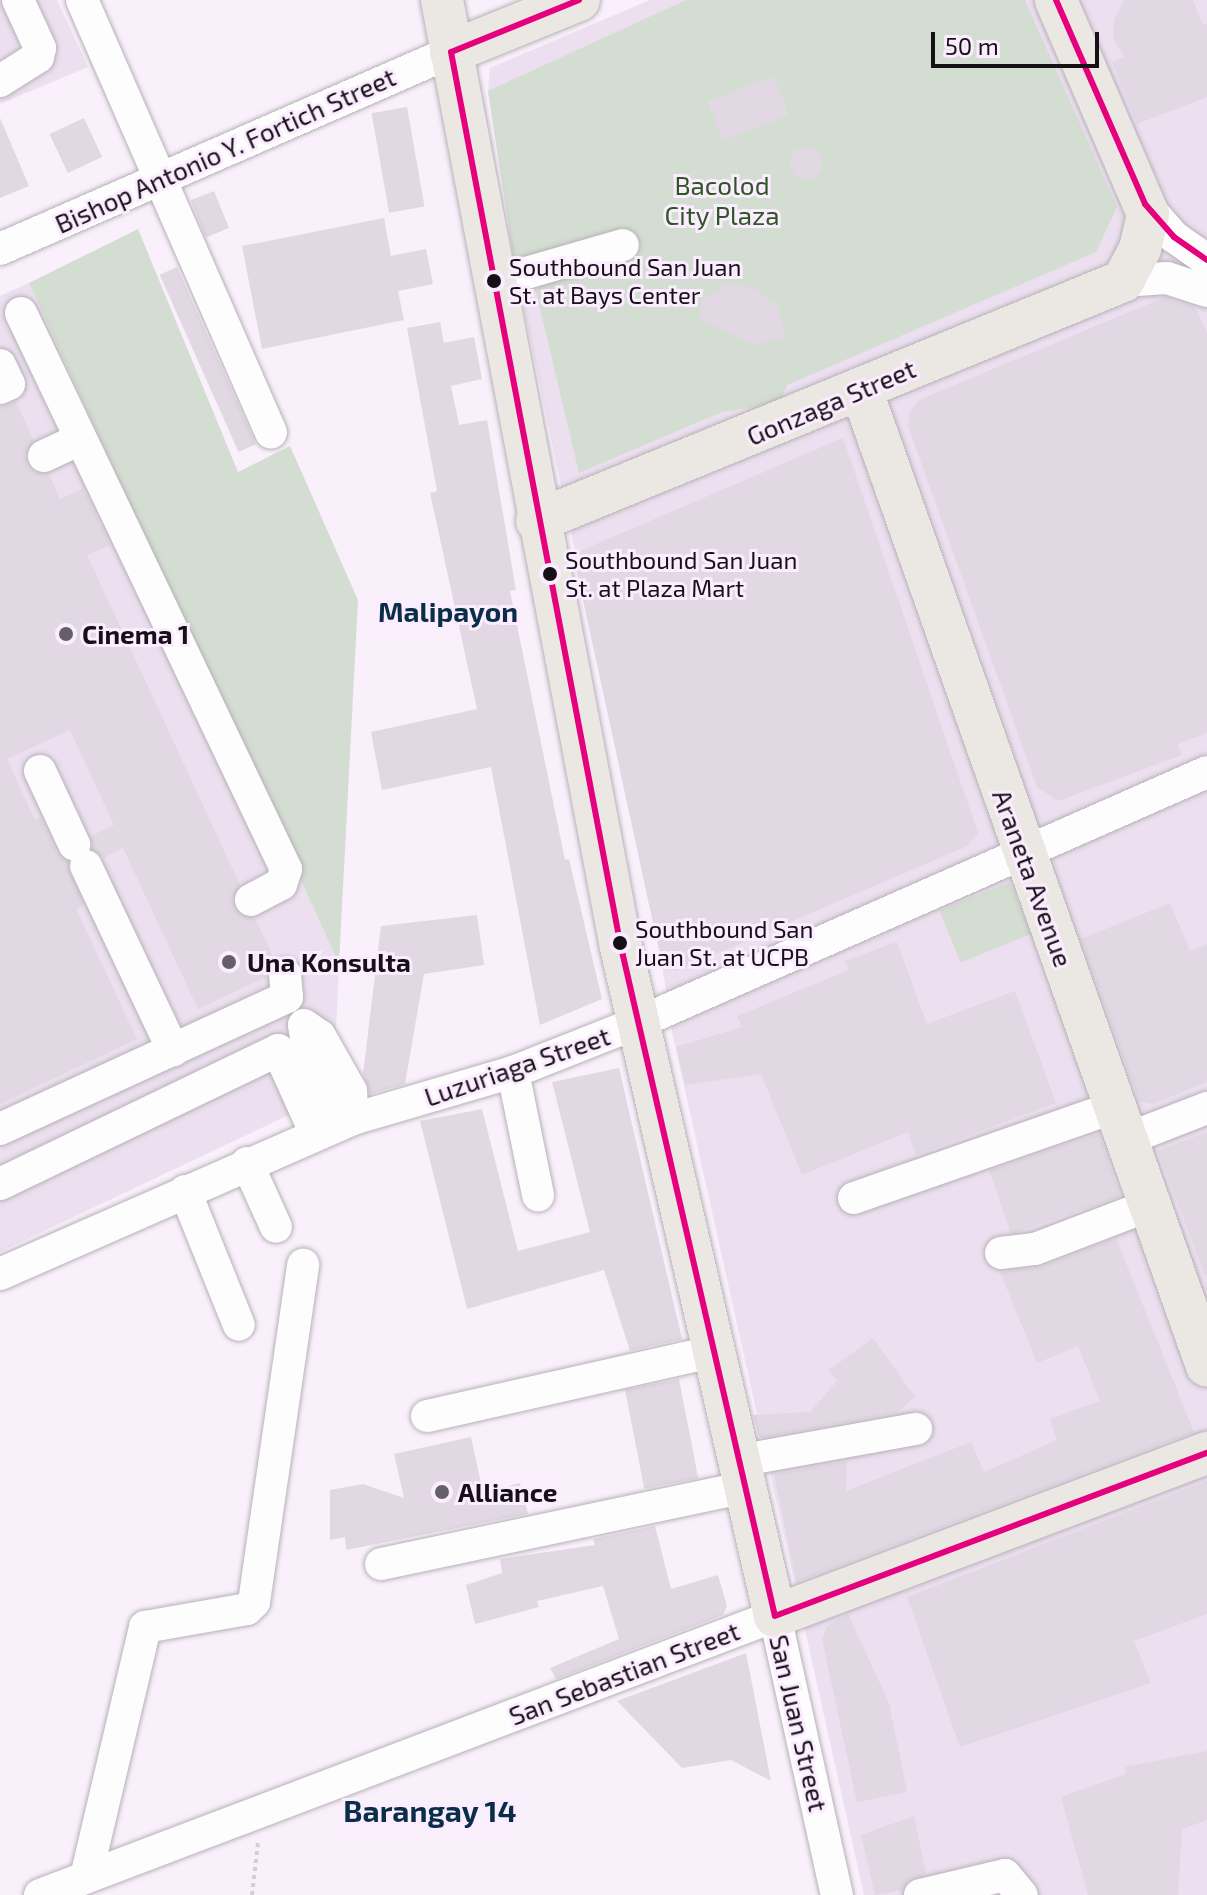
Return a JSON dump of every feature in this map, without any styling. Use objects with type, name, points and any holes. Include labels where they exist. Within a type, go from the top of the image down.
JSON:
[{"type":"main road","name":"San Juan Street","points":[[442,0],[537,521],[621,947],[642,1021],[712,1352],[775,1616]]},
{"type":"main road","points":[[451,52],[579,0]]},
{"type":"main road","points":[[1056,0],[1145,204],[1147,229],[1123,281]]},
{"type":"main road","name":"Gonzaga Street","points":[[537,521],[1123,281]]},
{"type":"main road","name":"Araneta Avenue","points":[[861,389],[1207,1366]]},
{"type":"main road","name":"San Sebastian Street","points":[[775,1616],[1207,1453]]},
{"type":"street","points":[[0,81],[38,57],[40,48],[18,0]]},
{"type":"street","points":[[82,0],[271,432]]},
{"type":"street","name":"Bishop Antonio Y. Fortich Street","points":[[0,249],[158,177],[451,52]]},
{"type":"street","points":[[1145,204],[1174,237],[1207,260]]},
{"type":"street","points":[[495,282],[623,245]]},
{"type":"street","points":[[1123,281],[1157,277],[1207,291]]},
{"type":"street","points":[[21,313],[286,869],[281,884],[251,900]]},
{"type":"street","points":[[0,365],[9,384],[0,388]]},
{"type":"street","points":[[44,456],[80,439]]},
{"type":"street","points":[[40,771],[173,1050]]},
{"type":"street","name":"Luzuriaga Street","points":[[0,1274],[353,1119],[513,1072],[642,1021],[1207,772]]},
{"type":"street","points":[[0,1129],[173,1050],[286,986],[304,1025],[320,1036],[351,1091],[353,1119]]},
{"type":"street","points":[[0,1184],[278,1050],[316,1134]]},
{"type":"street","points":[[513,1072],[538,1195]]},
{"type":"street","points":[[114,1077],[133,1122]]},
{"type":"street","points":[[854,1198],[1121,1123],[1207,1108]]},
{"type":"street","points":[[247,1163],[276,1227]]},
{"type":"street","points":[[185,1191],[239,1325]]},
{"type":"street","points":[[1001,1253],[1035,1249],[1150,1205]]},
{"type":"street","points":[[100,1880],[145,1627],[247,1609],[254,1602],[303,1265]]},
{"type":"street","points":[[427,1416],[712,1352]]},
{"type":"street","points":[[381,1564],[916,1429]]},
{"type":"street","name":"San Sebastian Street","points":[[40,1895],[100,1880],[260,1812],[775,1616]]},
{"type":"street","name":"San Juan Street","points":[[775,1616],[837,1895]]},
{"type":"street","points":[[920,1895],[1005,1875],[1022,1895]]},
{"type":"path","points":[[252,1895],[260,1812]]},
{"type":"shaded area","points":[[0,0],[57,0],[88,67],[0,104]]},
{"type":"shaded area","points":[[650,0],[1207,0],[1207,1895],[864,1895],[672,1032],[662,964],[671,906],[650,909],[514,261],[488,91],[490,68]]},
{"type":"shaded area","points":[[29,283],[339,964],[333,1094],[0,1252],[0,296]]},
{"type":"green space","name":"Bacolod City Plaza","points":[[686,0],[1025,0],[1117,207],[1096,252],[787,385],[780,403],[722,412],[579,473],[529,262],[514,261],[488,91]]},
{"type":"green space","points":[[138,229],[238,472],[290,446],[358,600],[339,964],[29,283]]},
{"type":"green space","points":[[1010,882],[1031,934],[961,962],[940,910]]},
{"type":"building","points":[[1124,0],[1193,0],[1203,25],[1207,23],[1207,97],[1137,124],[1112,62],[1124,57],[1113,38],[1114,20]]},
{"type":"building","points":[[774,76],[789,115],[723,141],[708,101]]},
{"type":"building","points":[[407,107],[425,206],[389,213],[372,113]]},
{"type":"building","points":[[0,118],[29,186],[0,198]]},
{"type":"building","points":[[84,118],[102,157],[68,173],[50,134]]},
{"type":"building","points":[[806,147],[818,151],[822,163],[818,175],[806,179],[794,175],[790,163],[794,151]]},
{"type":"building","points":[[214,191],[229,228],[206,237],[191,200]]},
{"type":"building","points":[[384,218],[391,256],[426,249],[433,284],[398,291],[404,320],[262,349],[242,246]]},
{"type":"building","points":[[177,267],[256,444],[239,452],[160,275]]},
{"type":"building","points":[[729,283],[756,289],[779,309],[785,338],[753,344],[699,319],[702,300]]},
{"type":"building","points":[[1165,297],[1195,307],[1207,333],[1207,733],[1178,744],[1182,755],[1058,801],[1037,787],[908,426],[910,412],[919,400]]},
{"type":"building","points":[[440,322],[444,343],[474,337],[482,379],[451,386],[459,425],[487,420],[516,590],[510,591],[565,860],[569,859],[602,999],[540,1025],[491,767],[382,790],[371,732],[477,709],[430,493],[437,491],[407,328]]},
{"type":"building","points":[[16,402],[34,441],[25,454],[27,465],[34,472],[49,474],[60,499],[83,488],[110,545],[87,555],[240,885],[232,899],[234,908],[242,916],[255,918],[274,959],[266,977],[198,1009],[123,848],[103,858],[92,849],[91,836],[114,825],[70,730],[7,759],[35,820],[41,818],[57,852],[68,861],[84,906],[76,909],[137,1039],[0,1104],[0,407]]},
{"type":"building","points":[[843,438],[978,833],[967,846],[676,971],[662,964],[573,554]]},
{"type":"building","points":[[1170,903],[1190,951],[1207,944],[1207,1082],[1153,1104],[1139,1101],[1081,939]]},
{"type":"building","points":[[477,915],[484,965],[424,974],[405,1084],[370,1094],[363,1074],[381,926]]},
{"type":"building","points":[[897,942],[927,1024],[1015,991],[1056,1103],[916,1155],[908,1132],[802,1175],[761,1074],[685,1085],[676,1047],[742,1027],[737,1016],[849,970],[845,961]]},
{"type":"building","points":[[619,1068],[682,1339],[630,1351],[604,1270],[467,1309],[420,1121],[482,1109],[518,1251],[590,1232],[552,1082]]},
{"type":"building","points":[[1207,1132],[1207,1275],[1205,1276],[1158,1151]]},
{"type":"building","points":[[1099,1133],[1121,1196],[1011,1234],[989,1171]]},
{"type":"building","points":[[1116,1238],[1194,1432],[796,1582],[774,1474],[847,1461],[846,1491],[971,1442],[984,1472],[1057,1440],[1050,1419],[1100,1401],[1078,1346],[1037,1363],[1000,1272],[1041,1267]]},
{"type":"building","points":[[873,1338],[915,1397],[896,1413],[759,1438],[753,1415],[810,1412],[837,1381],[829,1370]]},
{"type":"building","points":[[679,1379],[698,1478],[644,1489],[625,1389]]},
{"type":"building","points":[[471,1437],[483,1493],[520,1483],[528,1514],[346,1550],[345,1537],[330,1540],[330,1490],[363,1484],[404,1498],[394,1454]]},
{"type":"building","points":[[1207,1481],[1207,1614],[1134,1641],[1151,1683],[960,1747],[907,1597]]},
{"type":"building","points":[[655,1526],[671,1589],[718,1575],[727,1606],[723,1615],[556,1679],[550,1668],[619,1639],[603,1586],[537,1601],[539,1607],[475,1624],[466,1585],[502,1573],[500,1559],[595,1545],[593,1539]]},
{"type":"building","points":[[848,1614],[889,1703],[907,1792],[857,1802],[822,1639],[827,1626]]},
{"type":"building","points":[[746,1653],[771,1781],[731,1760],[682,1768],[617,1701]]},
{"type":"building","points":[[1207,1751],[1207,1820],[1182,1829],[1178,1895],[1088,1895],[1061,1797],[1126,1774],[1125,1767]]},
{"type":"building","points":[[914,1816],[926,1874],[908,1881],[902,1890],[875,1895],[861,1835]]},
{"type":"transit line","points":[[579,0],[451,52],[621,947],[775,1616],[1207,1453]]},
{"type":"transit line","points":[[1056,0],[1145,204],[1174,237],[1207,260]]},
{"type":"place","name":"Southbound San Juan St. at Bays Center","points":[[494,281]]},
{"type":"place","name":"Southbound San Juan St. at Plaza Mart","points":[[550,574]]},
{"type":"place","name":"Cinema 1","points":[[66,634]]},
{"type":"place","name":"Southbound San Juan St. at UCPB","points":[[620,943]]},
{"type":"place","name":"Una Konsulta","points":[[229,962]]},
{"type":"place","name":"Alliance","points":[[442,1492]]},
{"type":"district","name":"Malipayon","points":[[448,611]]},
{"type":"district","name":"Barangay 14","points":[[430,1810]]}]
